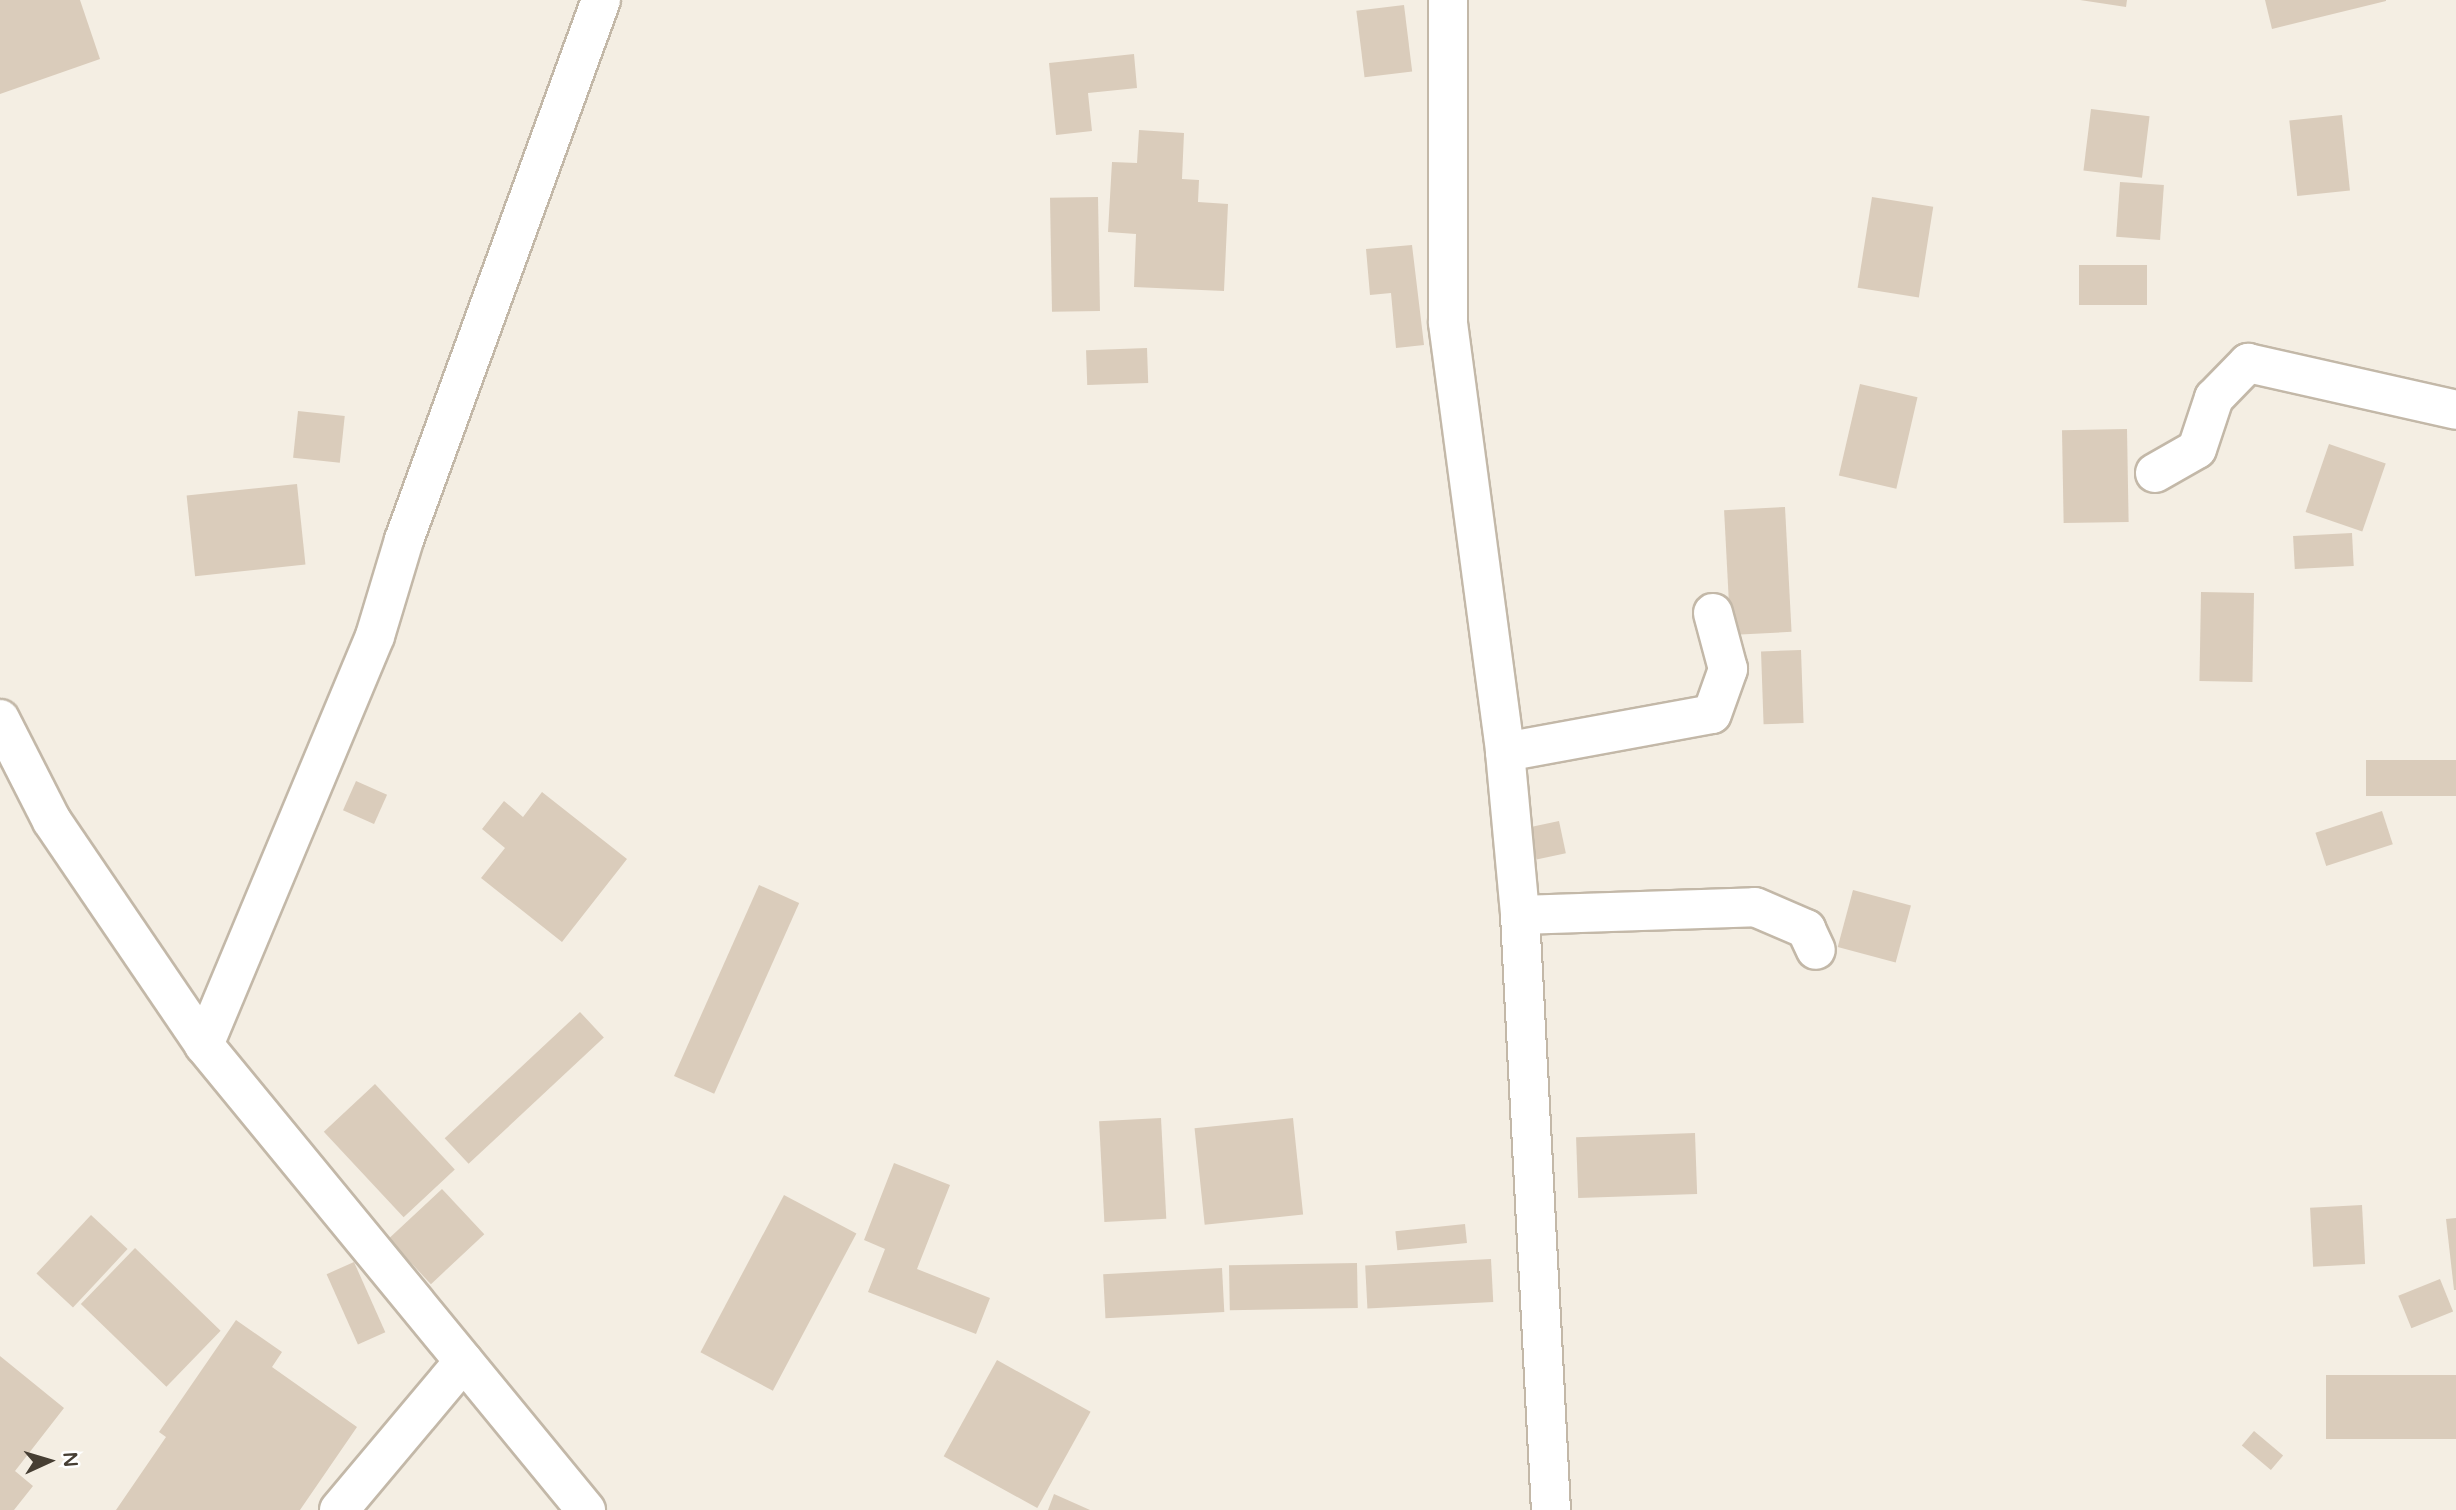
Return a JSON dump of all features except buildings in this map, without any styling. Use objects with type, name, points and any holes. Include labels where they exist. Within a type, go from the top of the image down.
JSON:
[{"type":"street","points":[[204,1045],[374,636],[404,540],[601,0]]},
{"type":"street","points":[[1448,0],[1448,323],[1505,752],[1520,915],[1551,1510]]},
{"type":"street","points":[[2155,473],[2197,449],[2214,398],[2248,363],[2456,410]]},
{"type":"street","points":[[1505,752],[1712,714],[1728,670],[1713,613]]},
{"type":"street","points":[[0,719],[52,821],[204,1045],[586,1510]]},
{"type":"street","points":[[1520,915],[1755,907],[1806,929],[1816,950]]},
{"type":"street","points":[[339,1510],[464,1361]]}]
